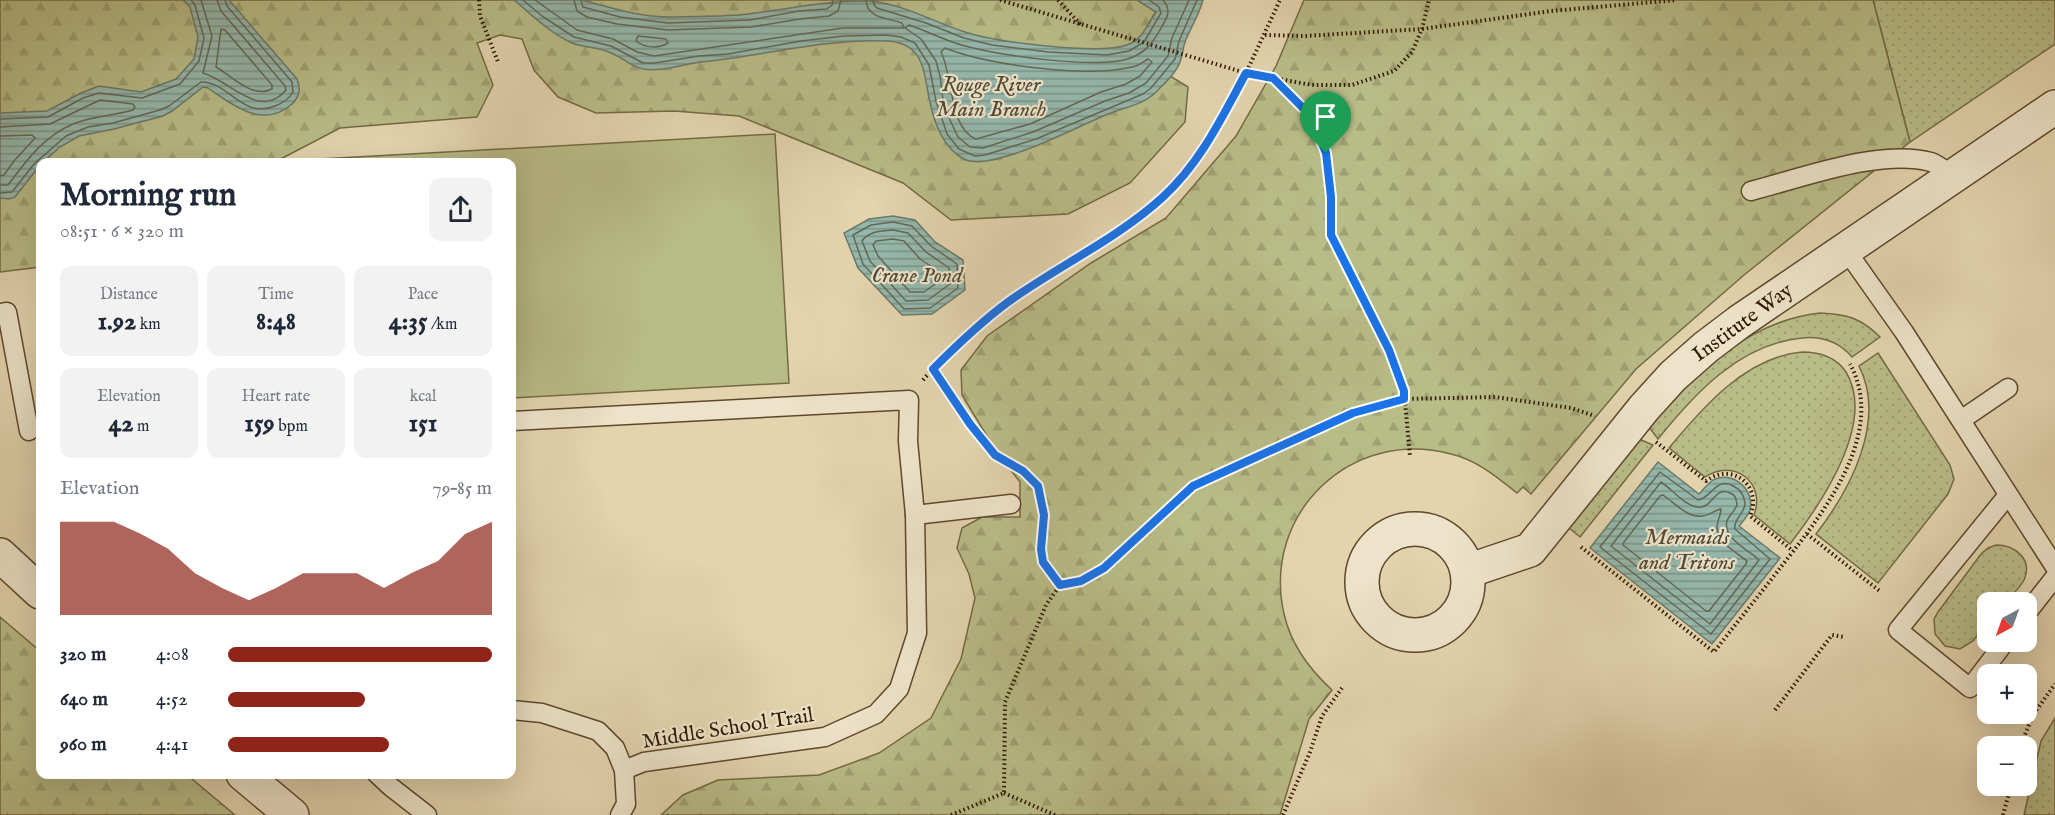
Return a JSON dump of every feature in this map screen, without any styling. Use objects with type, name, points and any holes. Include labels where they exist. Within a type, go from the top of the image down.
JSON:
[{"type":"street","name":"Institute Way","points":[[1468,571],[1530,550],[1644,408],[1673,376],[1706,347],[1739,322],[2055,107]]},
{"type":"street","points":[[0,555],[36,588]]},
{"type":"street","points":[[249,779],[292,815]]},
{"type":"lane","points":[[1751,191],[1869,160],[1904,158],[1933,163],[1954,177]]},
{"type":"lane","points":[[1846,250],[1904,332],[2055,567]]},
{"type":"lane","points":[[0,313],[7,312],[28,431]]},
{"type":"lane","points":[[1961,420],[2008,388]]},
{"type":"lane","points":[[516,420],[909,400]]},
{"type":"lane","name":"Middle School Trail","points":[[624,770],[644,762],[825,737],[876,714],[899,689],[917,633],[915,515],[908,441],[909,400]]},
{"type":"lane","points":[[1997,652],[1970,688],[1898,630],[2008,495]]},
{"type":"lane","points":[[915,515],[1011,504]]},
{"type":"lane","points":[[2037,600],[2055,577]]},
{"type":"lane","points":[[516,710],[542,713],[598,731],[615,748],[624,770],[626,804],[620,815]]},
{"type":"lane","points":[[382,779],[427,815]]},
{"type":"path","points":[[479,0],[480,16],[498,62]]},
{"type":"path","points":[[1000,0],[1246,73],[1312,85],[1353,85],[1394,71],[1412,52],[1422,29],[1429,0]]},
{"type":"path","points":[[1058,0],[1081,25]]},
{"type":"path","points":[[909,400],[933,369],[979,325],[1009,302],[1129,223],[1162,197],[1184,175],[1207,145],[1246,73],[1280,0]]},
{"type":"path","points":[[1265,35],[1305,36],[1422,29],[1551,11],[1677,0]]},
{"type":"path","points":[[1273,78],[1311,116],[1326,153],[1331,197],[1331,235],[1389,350],[1404,391],[1410,456]]},
{"type":"path","points":[[1581,547],[1714,652],[1807,534],[1838,486],[1857,439],[1862,402],[1859,386],[1850,364]]},
{"type":"path","points":[[933,369],[970,424],[995,455],[1023,471],[1038,486],[1044,515],[1041,549],[1043,562],[1060,585]]},
{"type":"path","points":[[1004,793],[1005,702],[1046,605],[1060,585],[1081,581],[1104,568],[1193,486],[1353,413],[1404,399],[1495,397],[1571,408],[1598,417]]},
{"type":"path","points":[[1653,440],[1706,482],[1714,476],[1723,474],[1742,479],[1749,486],[1753,496],[1750,516],[1793,551]]},
{"type":"path","points":[[1807,534],[1881,592]]},
{"type":"path","points":[[1775,710],[1832,635],[1844,637]]},
{"type":"path","points":[[2024,736],[2033,715],[2055,684]]},
{"type":"path","points":[[1283,815],[1310,752],[1322,716],[1342,688]]},
{"type":"path","points":[[951,815],[1004,793],[1055,815]]},
{"type":"path","points":[[2003,815],[2008,796]]},
{"type":"green space","points":[[0,0],[1137,0],[1156,11],[1141,37],[1128,45],[1188,87],[1185,122],[1130,183],[1068,214],[951,220],[903,183],[739,116],[674,111],[596,113],[558,97],[534,70],[522,39],[500,35],[477,43],[493,85],[477,117],[340,128],[283,158],[36,158],[36,268],[0,272]]},
{"type":"green space","points":[[1304,0],[1873,0],[1910,142],[1744,275],[1636,369],[1531,494],[1523,487],[1517,493],[1469,460],[1451,454],[1414,449],[1380,453],[1349,466],[1322,486],[1301,512],[1286,543],[1281,577],[1284,614],[1291,636],[1309,665],[1332,690],[1309,719],[1280,815],[661,815],[683,795],[718,780],[819,775],[879,753],[931,718],[961,659],[975,598],[969,574],[957,548],[962,528],[982,517],[1020,517],[1020,482],[996,451],[962,395],[961,370],[987,336],[1091,263],[1166,218],[1236,136],[1276,66]]},
{"type":"green space","points":[[1873,0],[2055,0],[2055,44],[1910,142]]},
{"type":"green space","points":[[775,134],[789,383],[516,398],[516,158],[338,158]]},
{"type":"green space","points":[[1820,313],[1853,318],[1880,337],[1852,357],[1835,344],[1816,338],[1780,342],[1759,350],[1739,360],[1703,388],[1658,439],[1649,427],[1705,369],[1746,338],[1794,318]]},
{"type":"green space","points":[[1802,352],[1827,356],[1842,367],[1854,392],[1855,415],[1850,439],[1829,486],[1790,544],[1754,515],[1757,503],[1755,492],[1745,476],[1727,470],[1705,477],[1669,448],[1696,416],[1727,386],[1762,363]]},
{"type":"green space","points":[[1878,353],[1950,465],[1954,479],[1948,494],[1878,583],[1816,534],[1841,497],[1861,454],[1867,432],[1869,409],[1867,387],[1859,366]]},
{"type":"green space","points":[[1639,439],[1653,445],[1580,537],[1569,528]]},
{"type":"green space","points":[[1996,545],[2003,546],[2021,555],[2026,566],[2024,580],[2015,592],[1977,592],[1977,636],[1960,649],[1945,646],[1935,634],[1934,619],[1981,554]]},
{"type":"green space","points":[[0,617],[36,648],[36,779],[192,779],[235,815],[0,815]]},
{"type":"green space","points":[[2055,718],[2055,815],[2024,815],[2028,796],[2037,796],[2037,758],[2041,741]]},
{"type":"water","points":[[183,0],[229,0],[297,79],[299,92],[292,104],[270,115],[259,115],[238,107],[203,87],[163,116],[79,136],[60,147],[48,158],[36,158],[36,170],[15,197],[0,198],[0,113],[47,111],[99,86],[141,92],[176,79],[194,59],[198,37],[190,7]]},
{"type":"water","name":"Rouge River Main Branch","points":[[514,0],[582,0],[637,14],[659,17],[739,15],[824,3],[870,1],[906,9],[979,36],[1047,46],[1094,49],[1127,45],[1141,36],[1156,12],[1137,0],[1203,0],[1185,42],[1177,68],[1152,96],[1033,147],[1001,158],[978,162],[969,161],[957,155],[941,135],[934,118],[920,61],[908,47],[898,43],[862,41],[816,45],[650,70],[634,66],[606,51],[577,45],[564,39]]},
{"type":"water","name":"Crane Pond","points":[[893,216],[915,220],[935,242],[963,260],[965,290],[932,314],[902,315],[858,268],[844,233],[869,219]]},
{"type":"water","name":"Mermaids and Tritons","points":[[1658,462],[1699,494],[1713,480],[1720,478],[1728,478],[1740,483],[1746,489],[1751,502],[1749,512],[1739,526],[1780,558],[1712,644],[1590,548]]},
{"type":"route","points":[[1246,73],[1273,78],[1311,116],[1326,153],[1331,197],[1331,235],[1389,350],[1404,391],[1404,399],[1353,413],[1193,486],[1104,568],[1081,581],[1060,585],[1043,562],[1041,549],[1044,515],[1038,486],[1023,471],[995,455],[970,424],[933,369],[979,325],[1009,302],[1129,223],[1162,197],[1184,175],[1207,145],[1246,73]]}]
